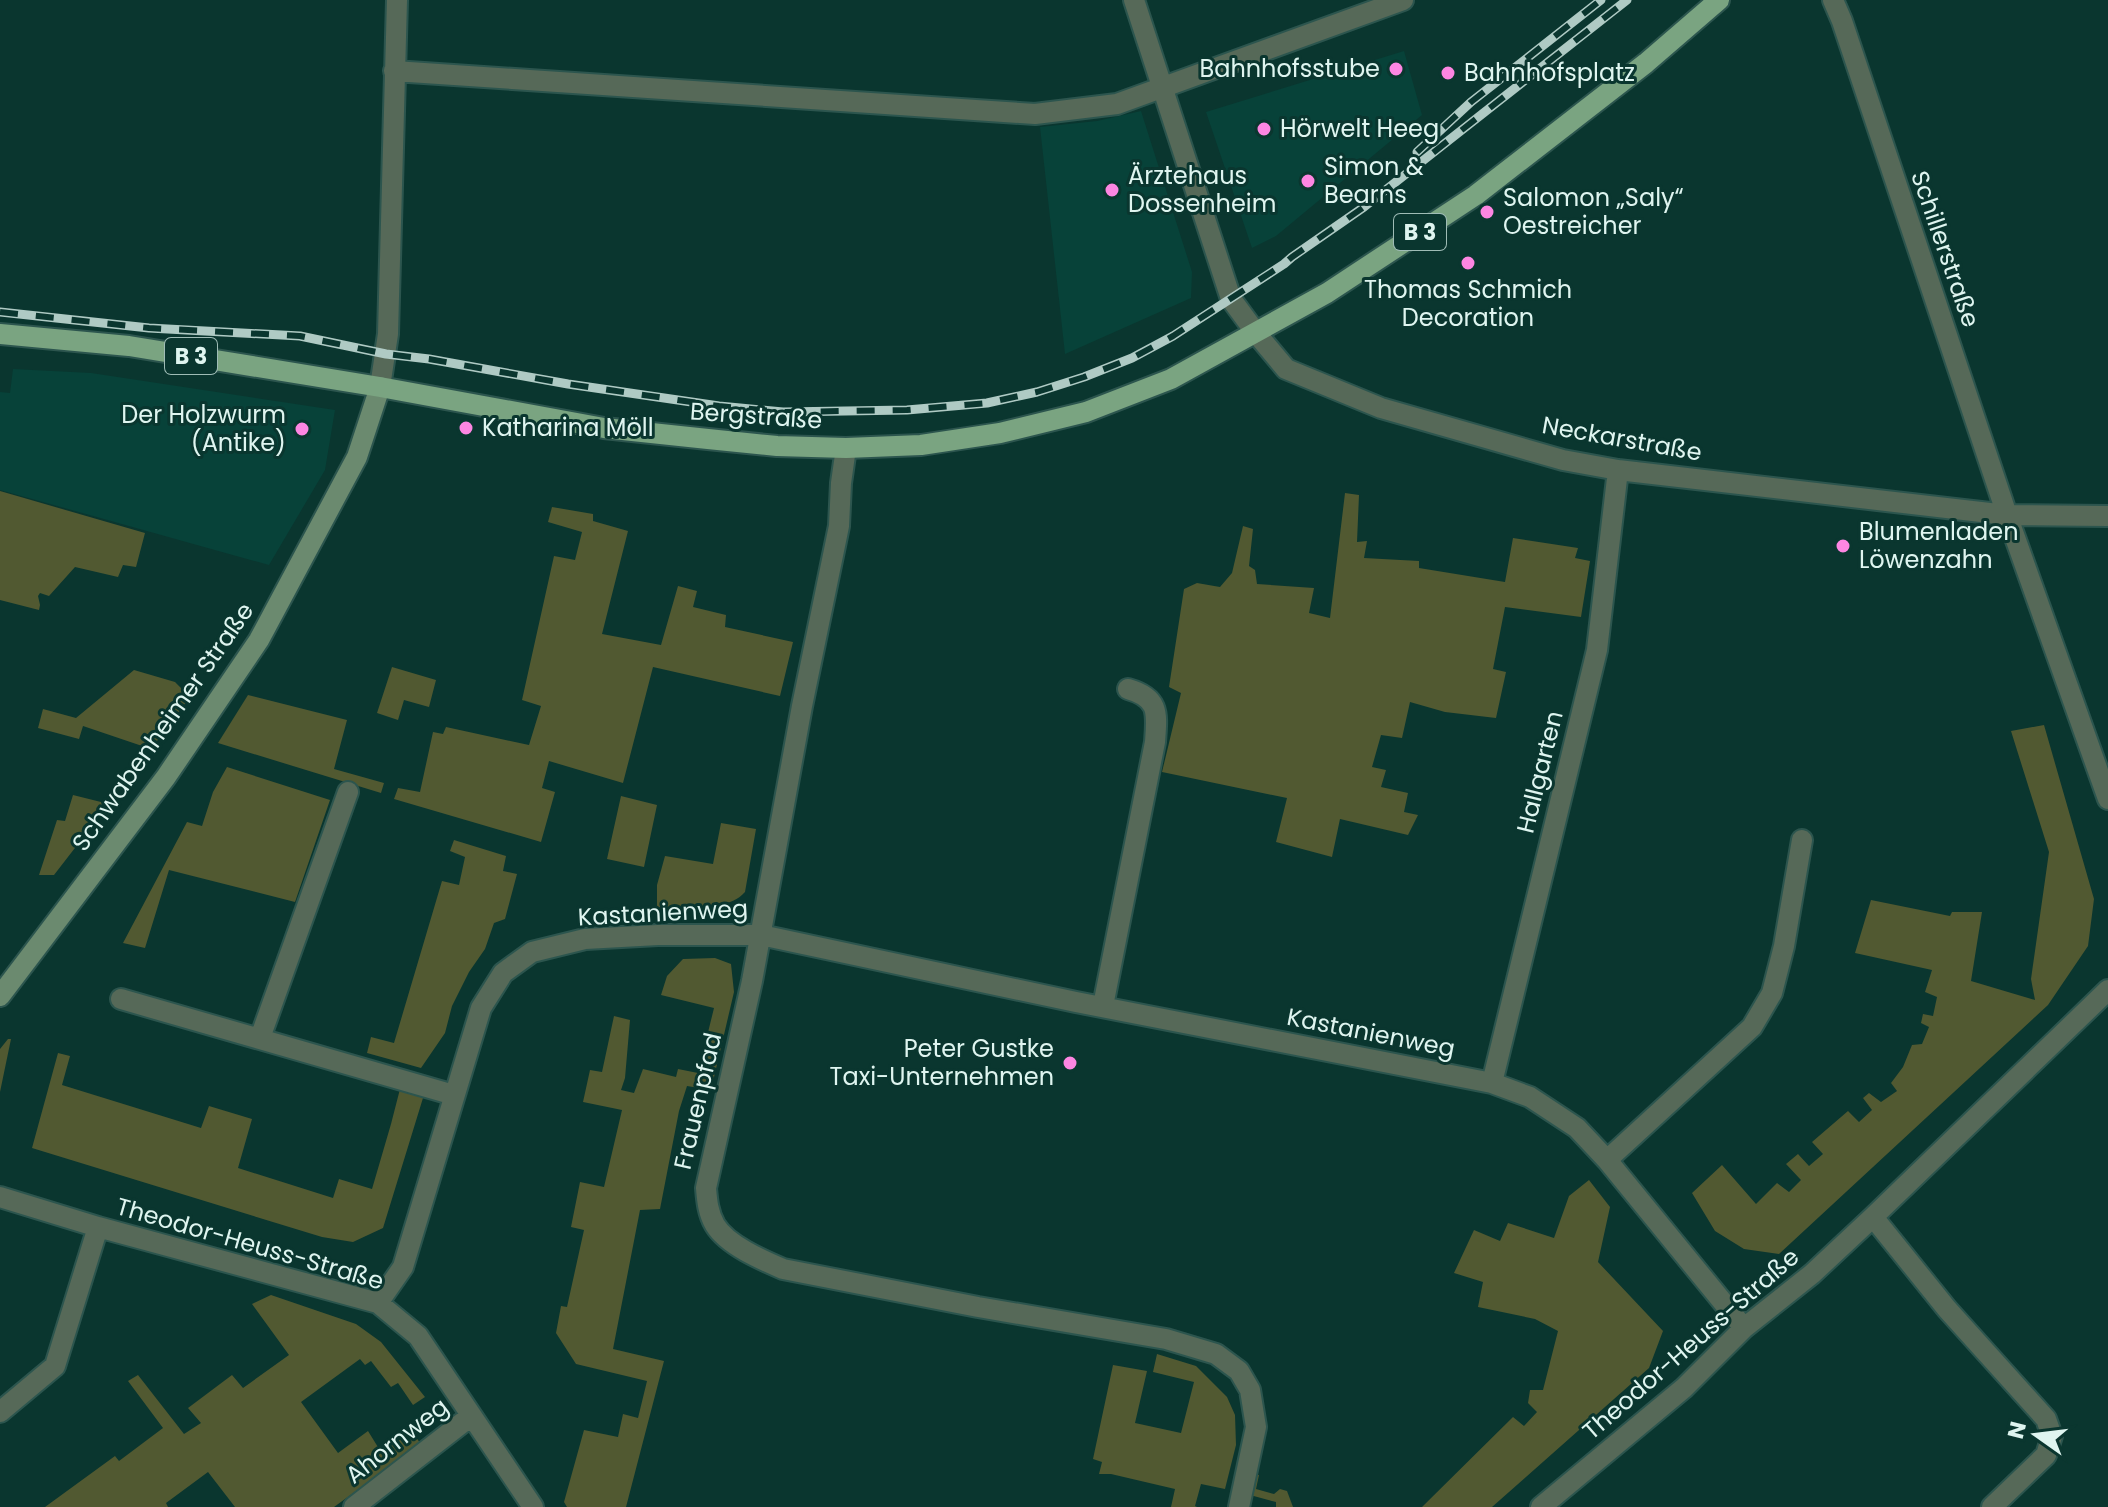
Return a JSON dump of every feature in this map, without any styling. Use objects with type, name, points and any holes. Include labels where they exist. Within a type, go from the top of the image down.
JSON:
[{"type":"main road","name":"B 3","points":[[1256,333],[1327,293],[1476,195],[1646,63],[1719,0]]},
{"type":"main road","name":"Bergstraße","points":[[0,334],[129,346],[604,428],[777,446],[846,448],[921,445],[1000,433],[1086,412],[1171,379],[1256,333]]},
{"type":"street","name":"Schwabenheimer Straße","points":[[0,996],[166,777],[259,640],[357,457],[380,387],[388,334],[397,0]]},
{"type":"street","name":"Neckarstraße","points":[[1134,0],[1231,299],[1286,369],[1381,408],[1563,460],[1618,470],[2007,515],[2108,516]]},
{"type":"street","points":[[394,71],[1035,114],[1117,104],[1403,0]]},
{"type":"street","name":"Schillerstraße","points":[[1833,0],[2007,515]]},
{"type":"street","name":"Frauenpfad","points":[[846,448],[839,526],[802,706],[761,935],[706,1188],[708,1207],[716,1227],[731,1240],[757,1258],[783,1269],[1166,1339],[1216,1354],[1239,1371],[1250,1390],[1256,1427],[1239,1507]]},
{"type":"street","name":"Hallgarten","points":[[1492,1083],[1597,650],[1618,470]]},
{"type":"street","points":[[2007,515],[2108,799]]},
{"type":"street","points":[[1103,1006],[1156,724],[1156,708],[1149,698],[1128,689]]},
{"type":"street","points":[[260,1038],[348,792]]},
{"type":"street","points":[[1607,1160],[1752,1027],[1775,982],[1802,840]]},
{"type":"street","name":"Kastanienweg","points":[[378,1303],[403,1267],[481,1008],[503,973],[532,952],[585,939],[761,935],[1076,1002],[1492,1083],[1530,1097],[1577,1128],[1607,1160],[1744,1328]]},
{"type":"street","name":"Theodor-Heuss-Straße","points":[[1541,1507],[1684,1388],[1744,1328],[1812,1274],[2108,990]]},
{"type":"street","points":[[121,999],[454,1095]]},
{"type":"street","name":"Theodor-Heuss-Straße","points":[[0,1197],[98,1227],[378,1303],[418,1336],[533,1507]]},
{"type":"street","points":[[1873,1217],[1947,1309],[2046,1419],[2052,1436],[2046,1455],[1992,1507]]},
{"type":"street","points":[[0,1412],[55,1366],[98,1227]]},
{"type":"street","name":"Ahornweg","points":[[354,1507],[471,1416]]},
{"type":"shaded area","points":[[1404,51],[1422,115],[1276,236],[1252,248],[1206,112]]},
{"type":"shaded area","points":[[1141,111],[1192,272],[1191,298],[1065,354],[1040,127],[1097,121]]},
{"type":"shaded area","points":[[13,369],[91,373],[335,410],[325,470],[269,565],[0,490],[0,392],[10,393]]},
{"type":"shaded area","points":[[0,491],[145,533],[136,567],[123,565],[118,577],[75,567],[49,596],[40,593],[39,610],[0,600]]},
{"type":"shaded area","points":[[1345,493],[1359,495],[1357,542],[1367,541],[1364,558],[1419,561],[1419,568],[1505,582],[1513,538],[1578,548],[1575,558],[1590,561],[1581,617],[1505,607],[1493,669],[1506,672],[1496,718],[1445,712],[1410,702],[1402,738],[1381,735],[1372,767],[1386,770],[1381,787],[1408,793],[1404,812],[1418,815],[1408,835],[1340,819],[1332,857],[1276,842],[1287,798],[1162,772],[1181,693],[1169,687],[1184,589],[1197,583],[1220,587],[1232,573],[1243,526],[1253,529],[1249,566],[1255,570],[1257,584],[1314,588],[1309,613],[1330,618]]},
{"type":"shaded area","points":[[552,507],[593,514],[593,521],[628,531],[602,634],[661,645],[678,586],[697,591],[693,607],[726,615],[725,627],[793,642],[780,696],[653,667],[623,783],[549,761],[542,788],[555,792],[541,842],[394,799],[398,788],[420,792],[433,732],[443,734],[446,727],[529,745],[541,706],[522,700],[554,556],[575,560],[582,532],[548,522]]},
{"type":"shaded area","points":[[392,667],[436,680],[429,707],[404,700],[398,720],[377,713]]},
{"type":"shaded area","points":[[134,670],[175,682],[190,697],[151,749],[83,726],[79,739],[38,728],[43,709],[76,718]]},
{"type":"shaded area","points":[[248,695],[347,720],[334,769],[384,783],[381,793],[218,743]]},
{"type":"shaded area","points":[[2044,725],[2094,899],[2088,946],[2048,1005],[1779,1254],[1744,1249],[1715,1231],[1692,1193],[1722,1165],[1756,1204],[1777,1183],[1789,1192],[1801,1180],[1786,1164],[1798,1154],[1809,1166],[1823,1154],[1812,1142],[1848,1111],[1859,1122],[1872,1110],[1863,1098],[1869,1093],[1881,1102],[1897,1091],[1891,1083],[1903,1067],[1912,1045],[1922,1044],[1929,1027],[1921,1023],[1923,1014],[1933,1016],[1937,997],[1925,992],[1932,970],[1855,953],[1871,900],[1950,916],[1952,912],[1982,912],[1971,981],[2035,1000],[2031,979],[2049,852],[2011,731]]},
{"type":"shaded area","points":[[227,767],[330,800],[295,902],[169,870],[145,948],[123,943],[187,822],[202,826],[213,792]]},
{"type":"shaded area","points":[[73,795],[109,804],[54,875],[39,875],[57,820],[65,821]]},
{"type":"shaded area","points":[[621,796],[657,805],[644,867],[607,859]]},
{"type":"shaded area","points":[[721,823],[756,829],[745,892],[717,906],[657,908],[657,885],[665,856],[713,864]]},
{"type":"shaded area","points":[[454,840],[506,856],[503,871],[517,874],[505,919],[494,923],[485,949],[452,1006],[445,1033],[421,1068],[367,1053],[371,1037],[394,1043],[442,881],[459,885],[465,857],[450,851]]},
{"type":"shaded area","points":[[715,958],[731,964],[734,992],[711,1090],[687,1086],[679,1111],[660,1209],[640,1210],[613,1349],[664,1361],[626,1507],[567,1507],[564,1502],[584,1430],[618,1437],[623,1414],[638,1418],[647,1381],[576,1364],[556,1333],[561,1306],[567,1307],[584,1230],[571,1227],[580,1182],[604,1187],[622,1110],[583,1102],[590,1070],[602,1072],[614,1016],[630,1020],[625,1078],[621,1090],[634,1093],[643,1069],[676,1077],[678,1069],[698,1073],[714,1008],[661,995],[667,976],[683,959]]},
{"type":"shaded area","points":[[11,1039],[0,1092],[0,1049]]},
{"type":"shaded area","points":[[58,1053],[70,1056],[62,1085],[201,1128],[209,1106],[252,1119],[238,1168],[333,1198],[339,1179],[372,1189],[400,1089],[423,1098],[383,1228],[353,1242],[322,1237],[32,1148]]},
{"type":"shaded area","points":[[1589,1180],[1610,1207],[1598,1262],[1663,1331],[1649,1368],[1492,1507],[1422,1507],[1513,1417],[1524,1426],[1537,1412],[1528,1403],[1530,1390],[1543,1390],[1558,1331],[1535,1319],[1478,1307],[1483,1282],[1454,1273],[1474,1230],[1500,1241],[1508,1223],[1554,1238],[1569,1196]]},
{"type":"shaded area","points":[[271,1295],[356,1324],[381,1342],[425,1397],[413,1405],[398,1383],[391,1387],[371,1361],[365,1365],[360,1359],[301,1402],[338,1453],[368,1431],[381,1452],[412,1432],[421,1444],[334,1507],[235,1507],[208,1472],[166,1503],[168,1507],[45,1507],[115,1456],[119,1461],[163,1428],[128,1381],[138,1375],[184,1434],[201,1423],[188,1408],[232,1375],[243,1388],[289,1355],[252,1304]]},
{"type":"shaded area","points":[[1157,1354],[1196,1366],[1227,1397],[1235,1415],[1236,1445],[1225,1489],[1201,1484],[1197,1507],[1171,1507],[1175,1489],[1099,1474],[1102,1462],[1093,1459],[1113,1365],[1147,1371],[1135,1423],[1181,1433],[1194,1382],[1153,1372]]},
{"type":"shaded area","points":[[1253,1474],[1259,1475],[1256,1489],[1274,1494],[1280,1489],[1287,1491],[1293,1507],[1276,1507],[1276,1502],[1250,1495]]},
{"type":"railway","points":[[1417,152],[1471,102],[1601,0]]},
{"type":"railway","points":[[0,312],[149,328],[300,336],[386,354],[568,384],[783,412],[907,410],[987,403],[1084,377],[1132,358],[1173,336],[1284,264],[1364,207],[1627,0]]},
{"type":"place","name":"Bahnhofsstube","points":[[1396,69]]},
{"type":"place","name":"Bahnhofsplatz","points":[[1448,73]]},
{"type":"place","name":"Hörwelt Heeg","points":[[1264,129]]},
{"type":"place","name":"Simon & Bearns","points":[[1308,181]]},
{"type":"place","name":"Ärztehaus Dossenheim","points":[[1112,190]]},
{"type":"place","name":"Salomon „Saly“ Oestreicher","points":[[1487,212]]},
{"type":"place","name":"Thomas Schmich Decoration","points":[[1468,263]]},
{"type":"place","name":"Katharina Möll","points":[[466,428]]},
{"type":"place","name":"Der Holzwurm (Antike)","points":[[302,429]]},
{"type":"place","name":"Blumenladen Löwenzahn","points":[[1843,546]]},
{"type":"place","name":"Peter Gustke Taxi-Unternehmen","points":[[1070,1063]]}]
